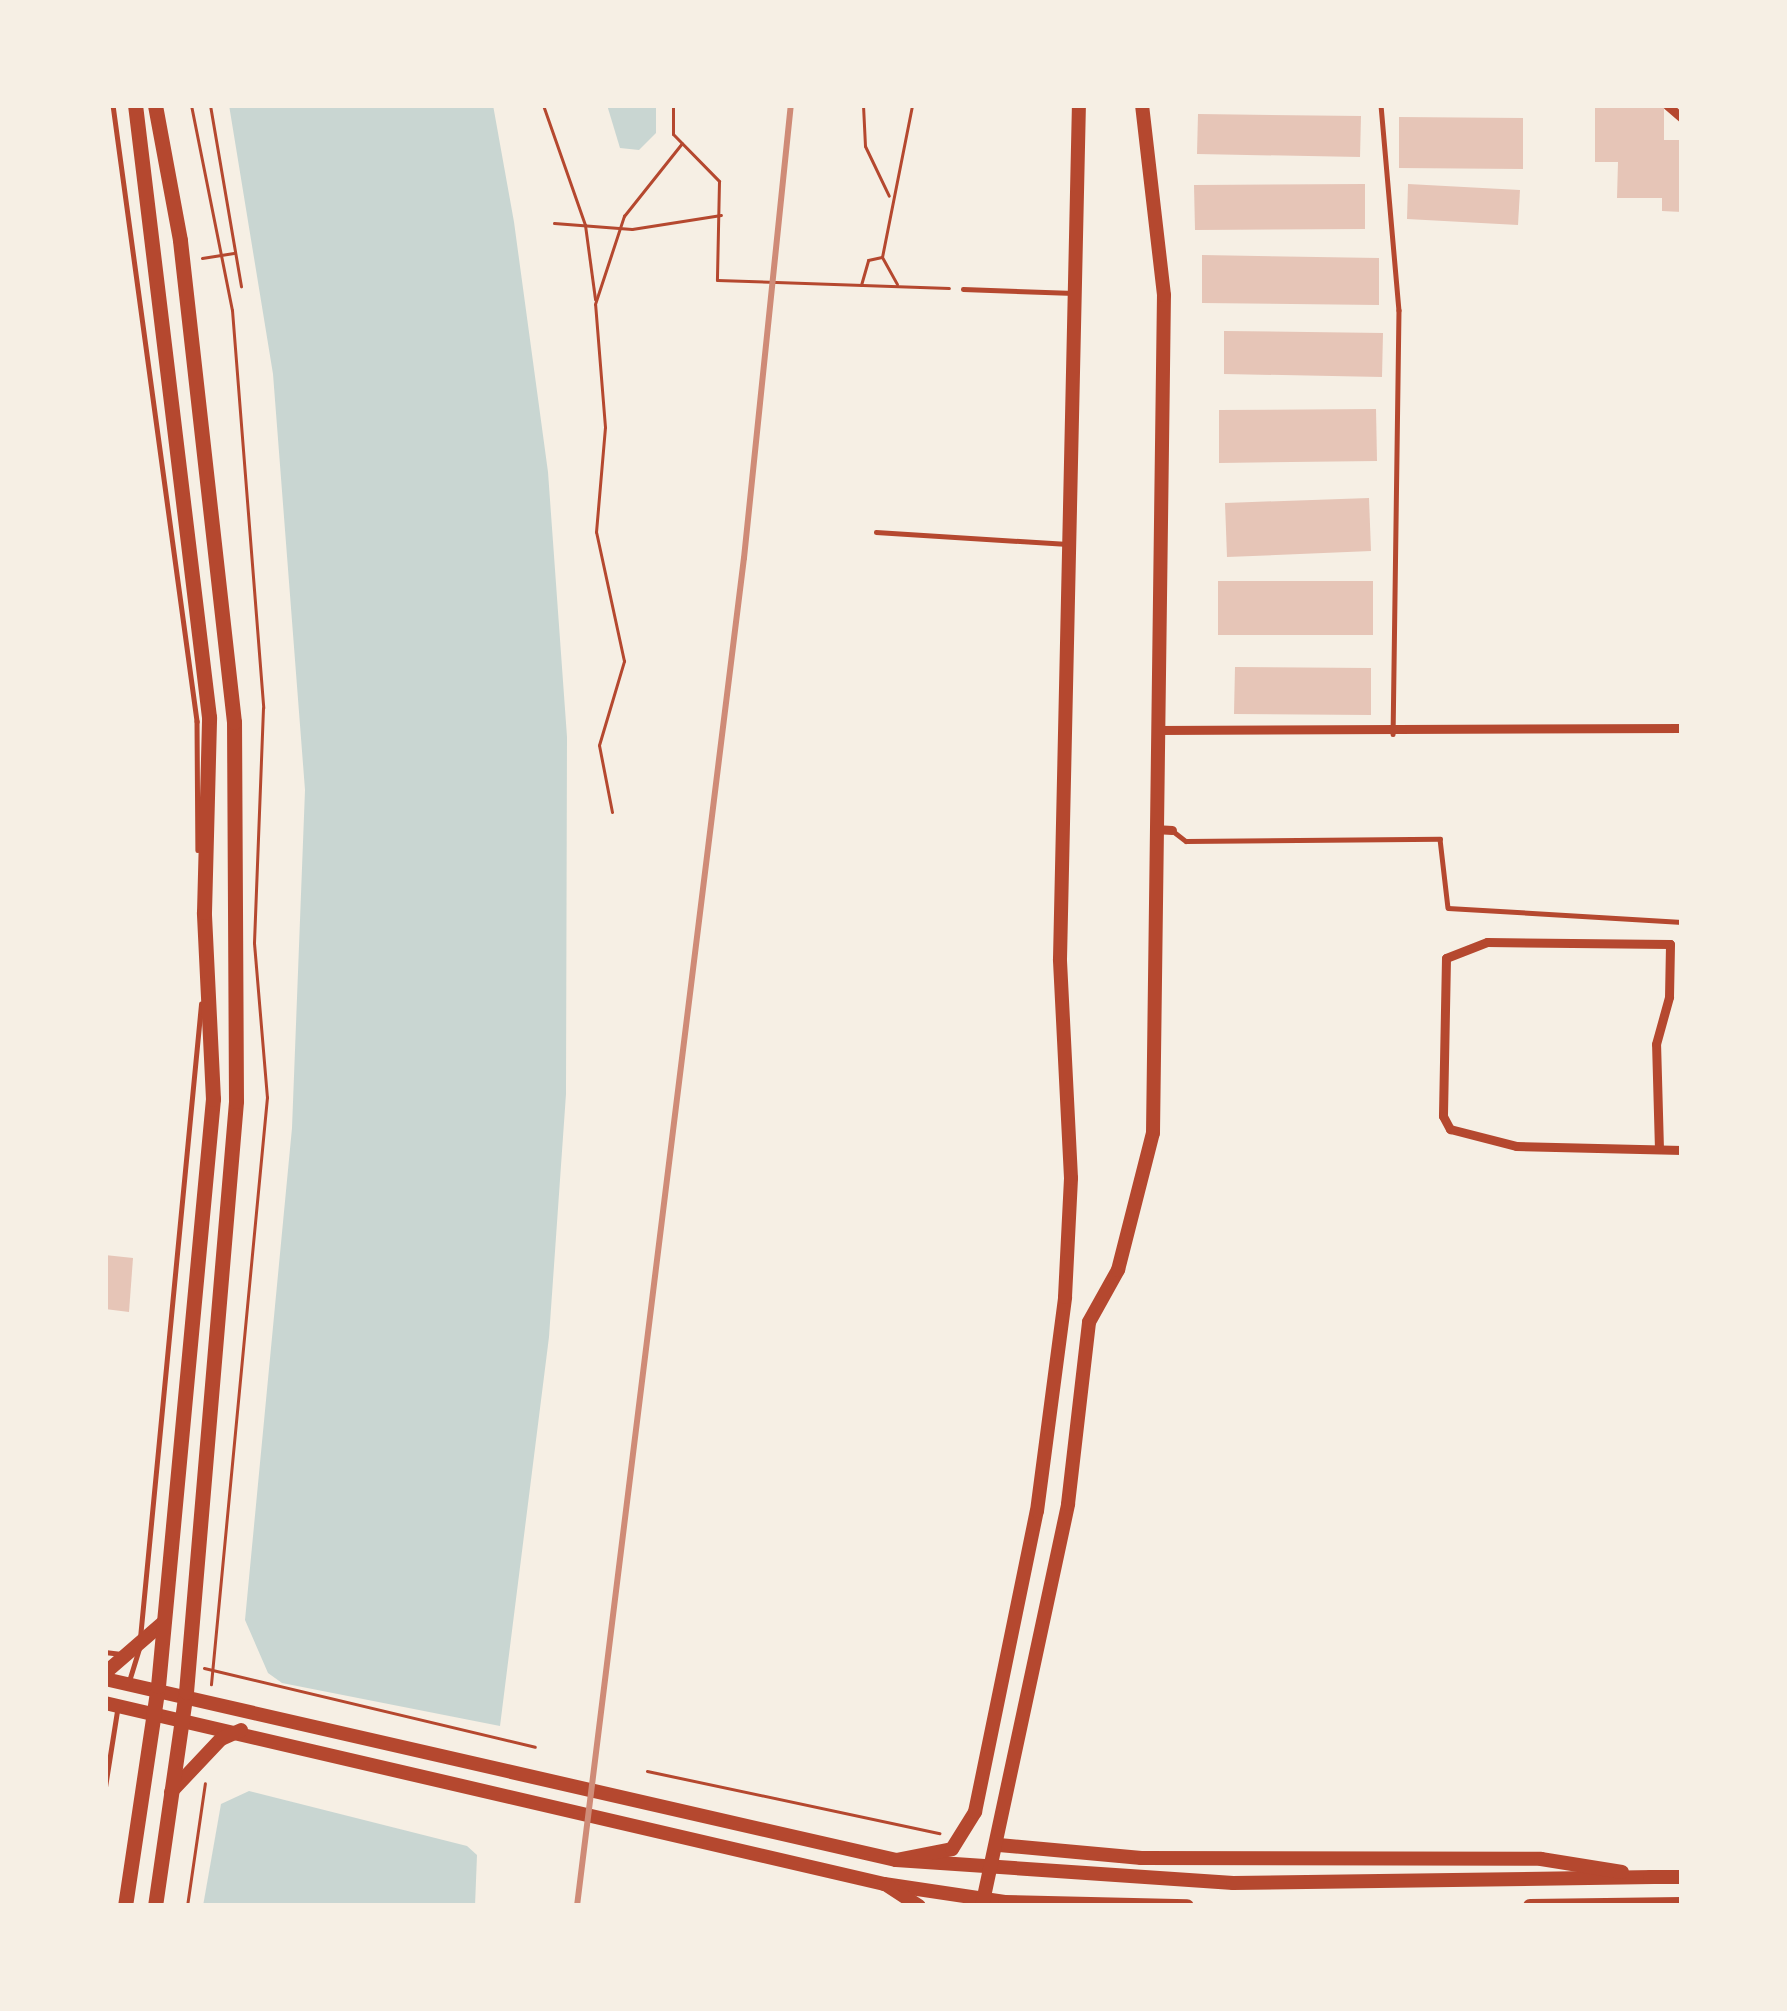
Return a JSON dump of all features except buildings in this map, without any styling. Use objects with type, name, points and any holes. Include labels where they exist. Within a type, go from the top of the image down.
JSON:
[{"type":"main road","points":[[125,1906],[158,1686],[213,1099],[206,958],[209,717],[134,105]]},
{"type":"main road","points":[[154,1906],[186,1692],[236,1101],[234,722],[180,240],[155,105]]},
{"type":"main road","points":[[896,1860],[952,1849],[975,1812],[1036,1511],[1065,1297],[1071,1178],[1060,959],[1078,105]]},
{"type":"main road","points":[[982,1906],[999,1845],[1068,1504],[1089,1322],[1118,1270],[1153,1132],[1164,253],[1142,105]]},
{"type":"main road","points":[[105,1676],[165,1621]]},
{"type":"main road","points":[[105,1676],[896,1860],[1233,1883],[1682,1877]]},
{"type":"main road","points":[[105,1703],[182,1716],[884,1884],[1005,1902],[1187,1906]]},
{"type":"main road","points":[[171,1792],[241,1730]]},
{"type":"main road","points":[[999,1845],[1141,1858],[1541,1859],[1654,1877]]},
{"type":"main road","points":[[884,1884],[919,1906]]},
{"type":"main road","points":[[1530,1906],[1682,1904]]},
{"type":"street","points":[[1667,105],[1682,118]]},
{"type":"street","points":[[1156,730],[1393,734],[1682,728]]},
{"type":"street","points":[[1154,829],[1172,830]]},
{"type":"street","points":[[1659,1149],[1656,1044],[1670,997],[1670,944],[1487,942],[1446,958],[1443,1116],[1450,1130],[1516,1146],[1682,1150]]},
{"type":"lane","points":[[105,1787],[109,1722],[139,1656],[206,958],[196,721],[113,105]]},
{"type":"lane","points":[[1381,105],[1399,310],[1393,734]]},
{"type":"lane","points":[[963,289],[1074,293]]},
{"type":"lane","points":[[876,532],[1069,544]]},
{"type":"lane","points":[[1172,830],[1186,842],[1440,838],[1448,908],[1682,922]]},
{"type":"lane","points":[[105,1652],[139,1656]]},
{"type":"path","points":[[210,105],[241,286]]},
{"type":"path","points":[[542,105],[586,226],[595,304],[605,427],[596,532],[624,661],[599,745],[612,812]]},
{"type":"path","points":[[673,105],[673,134],[719,181],[718,280],[963,289]]},
{"type":"path","points":[[862,105],[865,146],[890,197]]},
{"type":"path","points":[[898,286],[882,257],[890,197],[913,129],[912,105]]},
{"type":"path","points":[[595,304],[621,228],[647,181],[682,143]]},
{"type":"path","points":[[554,223],[621,228],[722,215]]},
{"type":"path","points":[[861,285],[868,260],[882,257]]},
{"type":"path","points":[[193,1666],[535,1747]]},
{"type":"path","points":[[647,1771],[956,1836]]},
{"type":"shaded area","points":[[229,105],[493,105],[514,222],[548,472],[567,737],[566,1094],[549,1337],[500,1726],[282,1683],[268,1673],[245,1620],[292,1128],[305,790],[273,374]]},
{"type":"shaded area","points":[[607,105],[656,105],[656,133],[639,150],[620,148]]},
{"type":"shaded area","points":[[249,1791],[467,1846],[477,1855],[475,1906],[203,1906],[221,1804]]},
{"type":"railway","points":[[577,1906],[744,558],[791,105]]}]
